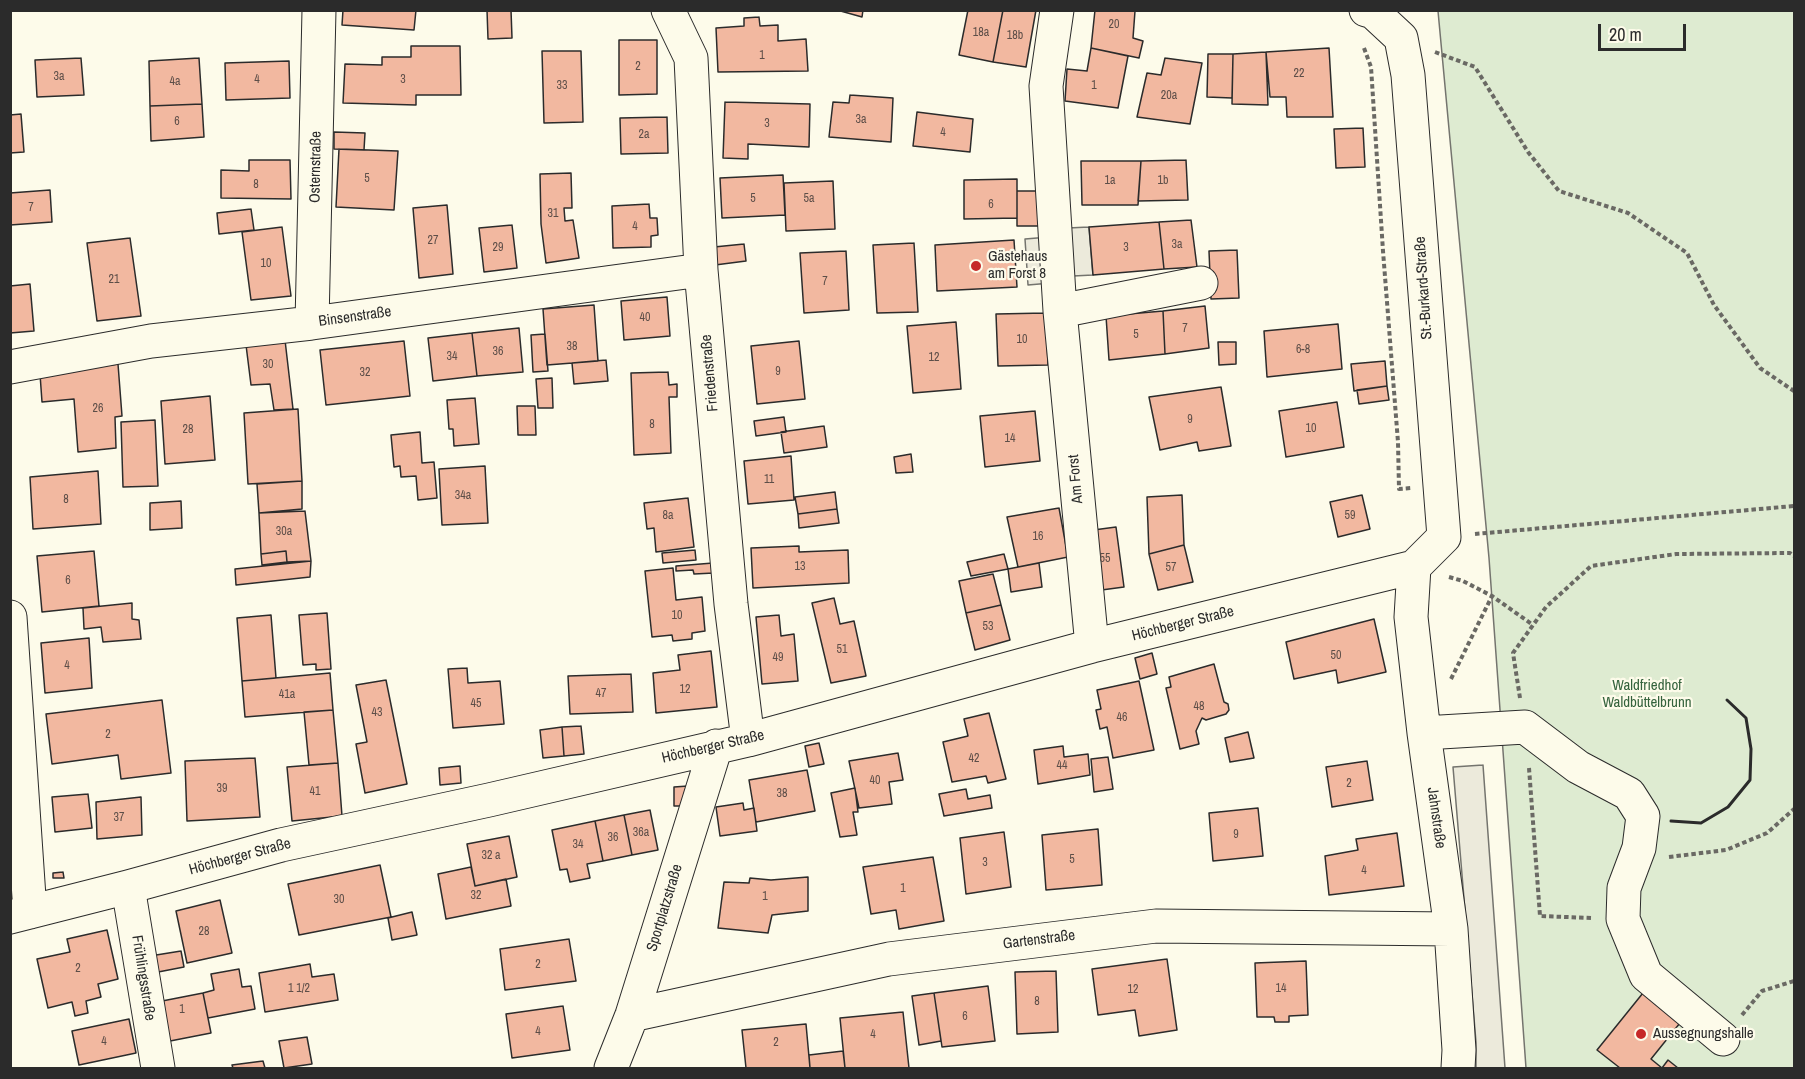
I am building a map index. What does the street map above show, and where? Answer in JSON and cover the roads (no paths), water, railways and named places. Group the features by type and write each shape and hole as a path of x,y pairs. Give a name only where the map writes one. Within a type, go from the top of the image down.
{"street":[{"name":"Osternstraße","path":"312,323 319,10"},
{"name":"Friedenstraße","path":"668,10 691,58 701,270 731,604 748,740"},
{"name":"Am Forst","path":"1057,10 1046,86 1060,311 1092,646"},
{"name":"St.-Burkard-Straße","path":"1363,24 1373,12 1401,38 1408,75 1444,537 1414,567"},
{"name":"Binsenstraße","path":"10,367 151,341 312,323 701,270"},
{"path":"1060,311 1202,283"},
{"name":"Höchberger Straße","path":"20,915 281,845 748,740 1092,646 1414,567"},
{"name":"Jahnstraße","path":"1414,567 1411,616 1424,733 1452,930 1458,1068"},
{"path":"10,617 20,915"},
{"path":"1424,733 1525,727 1578,767 1629,794 1643,816 1639,848 1624,888 1623,919 1646,975 1723,1039"},
{"name":"Sportplatzstraße","path":"611,1068 632,1015 716,746"},
{"name":"Frühlingsstraße","path":"128,887 158,1068"},
{"name":"Gartenstraße","path":"632,1015 889,959 1156,926 1452,930"}],"place":[{"name":"Gästehaus am Forst 8","path":"976,266"},
{"name":"Aussegnungshalle","path":"1641,1034"}],"park label":[{"name":"Waldfriedhof Waldbüttelbrunn","path":"1647,694"}]}
